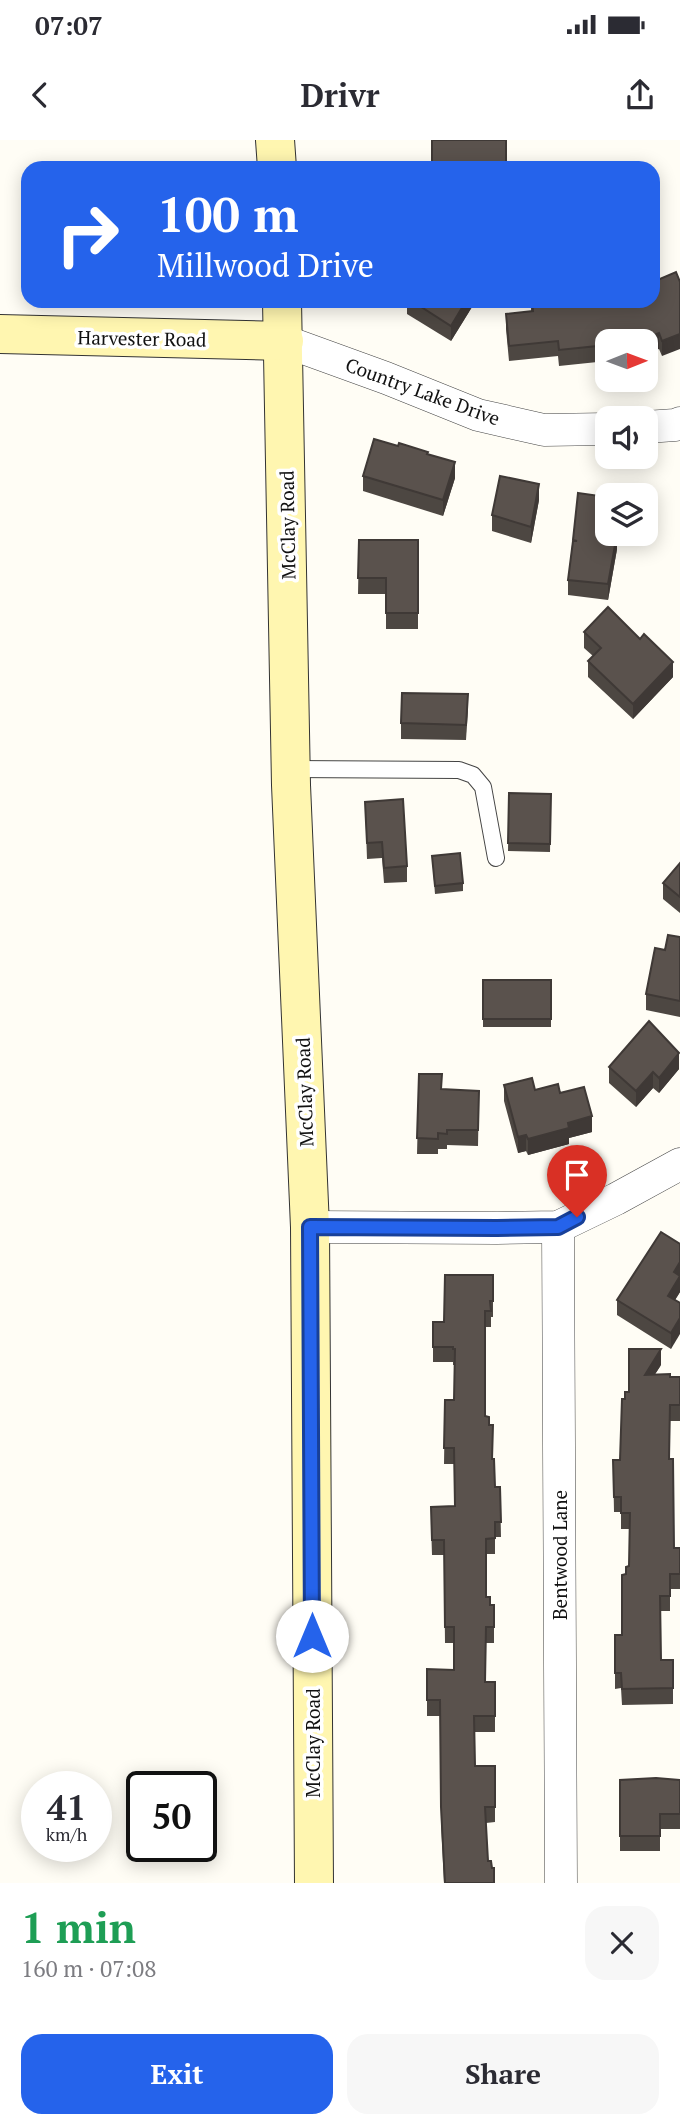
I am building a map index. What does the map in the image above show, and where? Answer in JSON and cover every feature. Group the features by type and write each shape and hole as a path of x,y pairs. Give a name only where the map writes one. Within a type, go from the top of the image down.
{"main road":[{"path":"275,140 276,161"},
{"name":"McClay Road","path":"282,308 291,769 310,1227 314,1883"},
{"name":"Harvester Road","path":"0,334 284,341"}],"street":[{"name":"Country Lake Drive","path":"284,341 478,415 544,430 595,429"},
{"path":"310,1227 558,1227 680,1164"},
{"name":"Bentwood Lane","path":"558,1227 561,1883"}],"lane":[{"path":"291,769 459,770 473,775 483,787 496,858"}],"building":[{"path":"432,140 506,140 506,161 432,161"},
{"path":"676,272 680,282 680,334 662,341 658,329 595,329 595,346 559,350 558,341 509,346 506,314 533,311 533,308 660,308 660,279"},
{"path":"423,308 462,308 451,326"},
{"path":"374,439 398,446 399,443 455,462 443,500 363,476"},
{"path":"500,476 539,484 531,527 492,515"},
{"path":"578,493 595,495 595,546 615,546 608,584 568,580 573,541 577,541 573,540"},
{"path":"359,540 418,540 418,613 386,613 386,578 358,578"},
{"path":"608,607 640,639 644,634 673,662 633,704 588,661 601,648 584,632"},
{"path":"402,693 468,694 466,725 401,723"},
{"path":"509,793 551,794 550,844 508,843"},
{"path":"403,799 407,866 384,868 382,842 367,843 365,802"},
{"path":"460,853 463,883 435,886 432,856"},
{"path":"680,863 680,897 663,883"},
{"path":"668,935 680,937 680,1001 646,994 655,948 665,950"},
{"path":"483,980 551,980 551,1019 483,1019"},
{"path":"649,1021 679,1053 659,1078 653,1072 636,1091 609,1067"},
{"path":"419,1074 442,1074 441,1089 479,1091 478,1130 447,1130 447,1134 438,1133 438,1139 417,1138"},
{"path":"532,1078 535,1090 558,1084 560,1093 584,1087 592,1116 568,1123 569,1128 528,1139 526,1135 518,1137 504,1085"},
{"path":"661,1232 680,1244 680,1262 674,1272 680,1276 668,1296 680,1303 680,1318 671,1333 617,1300"},
{"path":"445,1275 493,1275 491,1311 485,1311 485,1416 489,1417 489,1425 493,1425 492,1459 495,1487 500,1487 501,1522 495,1522 495,1538 486,1539 486,1597 490,1597 490,1605 494,1605 494,1627 486,1627 485,1682 495,1682 495,1716 474,1716 475,1766 495,1766 495,1807 485,1807 488,1861 491,1861 494,1868 494,1883 445,1883 440,1700 427,1700 427,1669 454,1670 454,1627 445,1627 444,1540 432,1540 431,1507 455,1506 454,1448 444,1448 445,1400 454,1400 455,1349 433,1347 433,1322 444,1322"},
{"path":"629,1349 661,1349 645,1375 670,1374 670,1377 680,1377 680,1405 670,1405 669,1459 673,1459 674,1548 680,1548 680,1574 670,1574 670,1596 660,1596 661,1660 673,1660 673,1688 622,1689 621,1673 615,1673 615,1635 622,1635 622,1575 626,1574 626,1567 629,1566 630,1513 621,1513 621,1497 614,1497 613,1460 620,1460 622,1399 625,1399 625,1392 629,1392"},
{"path":"620,1780 680,1780 680,1814 660,1814 660,1836 620,1836"}],"route":[{"path":"312,1636 310,1227 558,1227 577,1217"}]}
